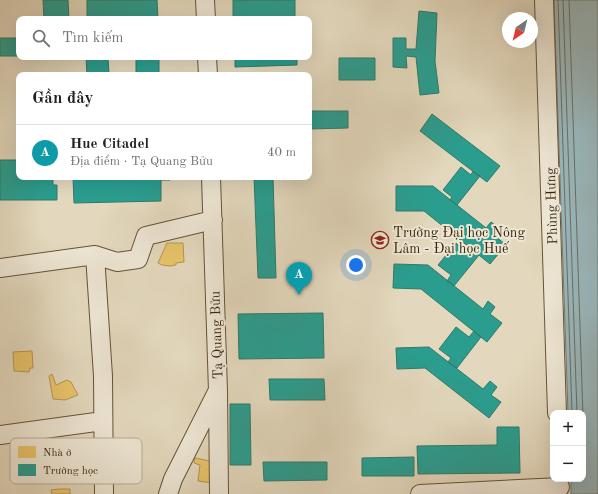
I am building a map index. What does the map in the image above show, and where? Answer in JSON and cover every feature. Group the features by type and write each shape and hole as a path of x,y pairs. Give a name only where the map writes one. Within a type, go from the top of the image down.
{"street":[{"path":"205,0 206,16"},
{"name":"Phùng Hưng","path":"544,0 557,410"},
{"path":"207,60 208,72"},
{"name":"Tạ Quang Bửu","path":"211,180 218,391 219,494"},
{"path":"0,268 95,255 117,262 138,259 146,236 213,220"},
{"path":"95,255 103,376 103,438"},
{"path":"168,494 173,479 218,391"},
{"path":"0,435 103,420"},
{"path":"104,484 104,494"},
{"path":"420,494 559,487"}],"water":[{"path":"554,0 598,0 598,494 571,494 571,482 586,482 586,410 568,410"}],"building: Nhà ở":[{"path":"167,243 183,243 184,262 176,263 176,265 170,266 158,263"},
{"path":"32,351 33,368 30,368 29,372 14,371 13,352"},
{"path":"52,374 56,385 67,380 71,382 78,395 65,400 53,399 49,376"},
{"path":"195,458 215,462 212,483 198,481 200,465 194,463"},
{"path":"70,489 70,494 52,494 51,490"}],"building: Trường học":[{"path":"43,0 68,0 69,16 44,16"},
{"path":"87,0 157,0 158,16 87,16"},
{"path":"233,0 295,0 295,16 233,16"},
{"path":"419,11 437,13 435,61 439,93 420,95 416,57 406,56 407,68 393,67 393,38 406,38 406,49 416,49"},
{"path":"0,38 16,38 16,56 0,56"},
{"path":"339,58 375,58 375,80 339,80"},
{"path":"86,60 108,60 109,72 87,72"},
{"path":"136,60 159,60 159,72 136,72"},
{"path":"235,60 297,60 297,65 235,67"},
{"path":"312,111 348,111 348,128 312,129"},
{"path":"432,114 500,166 487,182 420,131"},
{"path":"0,160 16,160 16,180 53,180 53,185 57,185 57,200 0,200"},
{"path":"461,167 471,175 473,171 480,176 457,205 450,200 452,197 443,190"},
{"path":"73,180 161,180 161,201 74,203"},
{"path":"254,180 273,180 276,278 258,278"},
{"path":"396,186 433,186 486,228 491,222 499,228 494,235 506,245 490,264 424,211 396,211"},
{"path":"456,243 468,253 471,249 479,255 454,286 447,281 451,275 438,265"},
{"path":"394,264 428,265 483,309 488,301 495,307 490,314 502,323 487,342 421,289 393,288"},
{"path":"323,313 324,358 239,359 238,314"},
{"path":"456,327 469,337 474,331 481,337 457,368 448,362 451,358 439,349"},
{"path":"429,347 483,389 490,381 497,387 491,395 501,402 489,418 425,368 397,369 396,348"},
{"path":"269,379 324,379 325,400 270,400"},
{"path":"230,404 250,404 251,465 230,465"},
{"path":"497,427 519,427 520,473 418,474 417,446 497,445"},
{"path":"414,457 414,476 362,476 362,458"},
{"path":"263,462 327,462 327,480 264,481"}],"place":[{"name":"Trường Đại học Nông Lâm - Đại học Huế","path":"380,240"},
{"name":"Hue Citadel","path":"299,295"}]}
